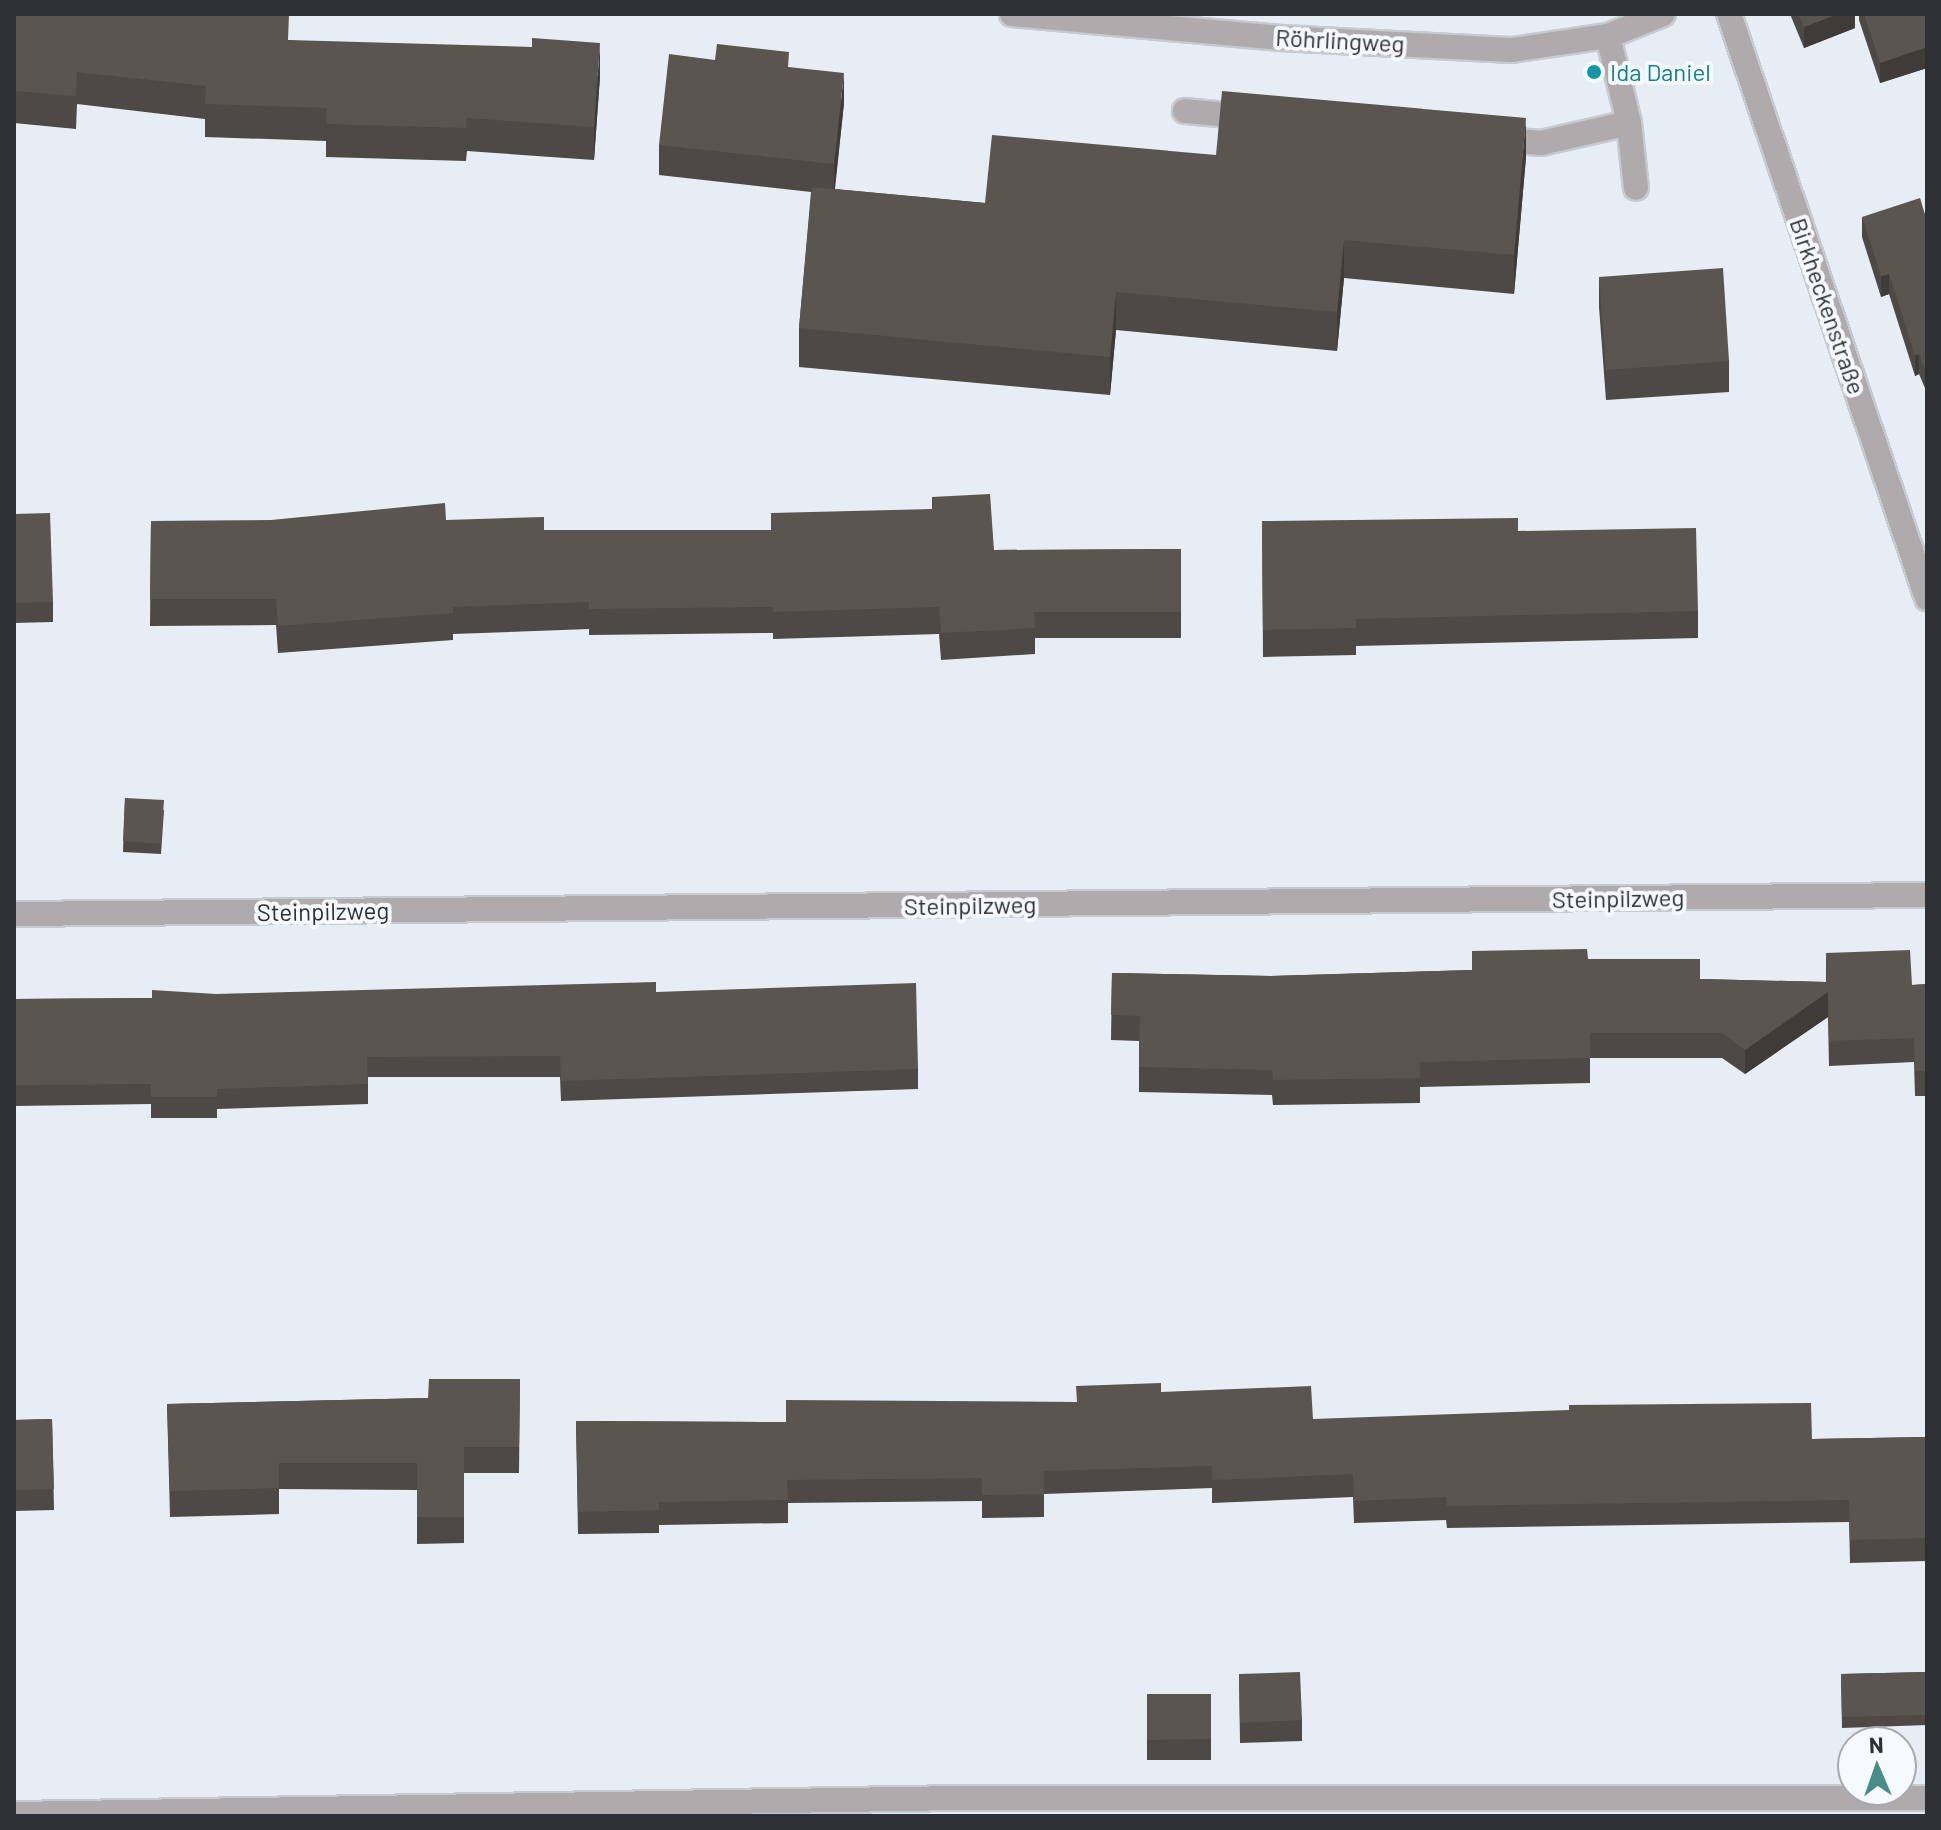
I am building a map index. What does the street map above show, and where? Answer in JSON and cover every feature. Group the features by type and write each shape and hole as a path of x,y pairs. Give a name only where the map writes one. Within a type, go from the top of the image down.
{"street":[{"name":"Röhrlingweg","path":"1012,14 1281,38 1512,50 1608,36 1663,14"},
{"name":"Birkheckenstraße","path":"1729,14 1927,598"},
{"path":"1608,36 1629,123 1636,188"},
{"path":"1185,111 1278,119"},
{"path":"1463,136 1541,143 1629,123"},
{"name":"Steinpilzweg","path":"14,914 1927,895"},
{"path":"14,1814 958,1798 1927,1798"}],"building":[{"path":"14,14 289,14 288,40 532,47 532,38 600,43 594,127 467,118 466,128 326,124 327,108 205,104 206,86 77,72 76,96 14,91"},
{"path":"1798,14 1838,14 1804,27"},
{"path":"1864,14 1927,14 1927,47 1880,63"},
{"path":"717,44 789,52 788,67 844,73 834,164 659,145 669,54 715,60"},
{"path":"1222,91 1526,118 1514,255 1344,240 1337,312 1116,292 1110,357 799,328 812,187 985,203 992,135 1216,155"},
{"path":"1920,198 1927,221 1927,373 1919,354 1915,355 1889,274 1881,276 1862,217"},
{"path":"1723,268 1729,361 1606,370 1599,277"},
{"path":"990,494 994,550 1181,549 1181,612 1034,612 1035,628 941,633 939,607 773,612 773,607 589,609 589,602 453,607 453,613 278,626 276,599 150,599 151,521 271,520 445,503 446,520 544,517 544,530 771,530 771,513 933,509 932,497"},
{"path":"50,513 53,602 14,603 14,514"},
{"path":"1518,518 1518,531 1696,528 1698,611 1356,619 1356,628 1263,630 1262,521"},
{"path":"125,798 164,800 161,844 123,841"},
{"path":"1587,949 1588,959 1700,959 1700,979 1827,982 1826,953 1910,950 1912,985 1927,984 1927,1071 1915,1071 1914,1038 1829,1041 1828,992 1745,1050 1722,1033 1590,1033 1590,1058 1420,1062 1420,1078 1273,1080 1272,1070 1139,1067 1140,1016 1111,1015 1112,973 1271,976 1472,970 1472,951"},
{"path":"656,982 656,992 916,983 918,1069 561,1081 560,1056 367,1057 368,1084 217,1089 217,1097 151,1097 151,1084 14,1085 14,999 152,998 152,990 216,994"},
{"path":"429,1379 520,1379 519,1447 464,1447 464,1517 417,1517 417,1463 279,1463 279,1488 170,1491 167,1404 428,1398"},
{"path":"1161,1383 1161,1392 1311,1386 1313,1419 1569,1410 1569,1405 1811,1403 1812,1439 1927,1437 1927,1538 1850,1540 1849,1500 1447,1506 1446,1497 1354,1501 1353,1474 1212,1480 1212,1466 1044,1471 1044,1494 982,1495 982,1478 787,1480 788,1500 659,1502 659,1510 578,1512 576,1421 786,1422 786,1400 1077,1402 1076,1386"},
{"path":"52,1419 54,1489 14,1490 14,1420"},
{"path":"1300,1672 1302,1720 1240,1723 1239,1674"},
{"path":"1927,1672 1927,1715 1842,1717 1841,1674"},
{"path":"1147,1694 1211,1694 1211,1739 1147,1740"}],"place":[{"name":"Ida Daniel","path":"1594,72"}]}
